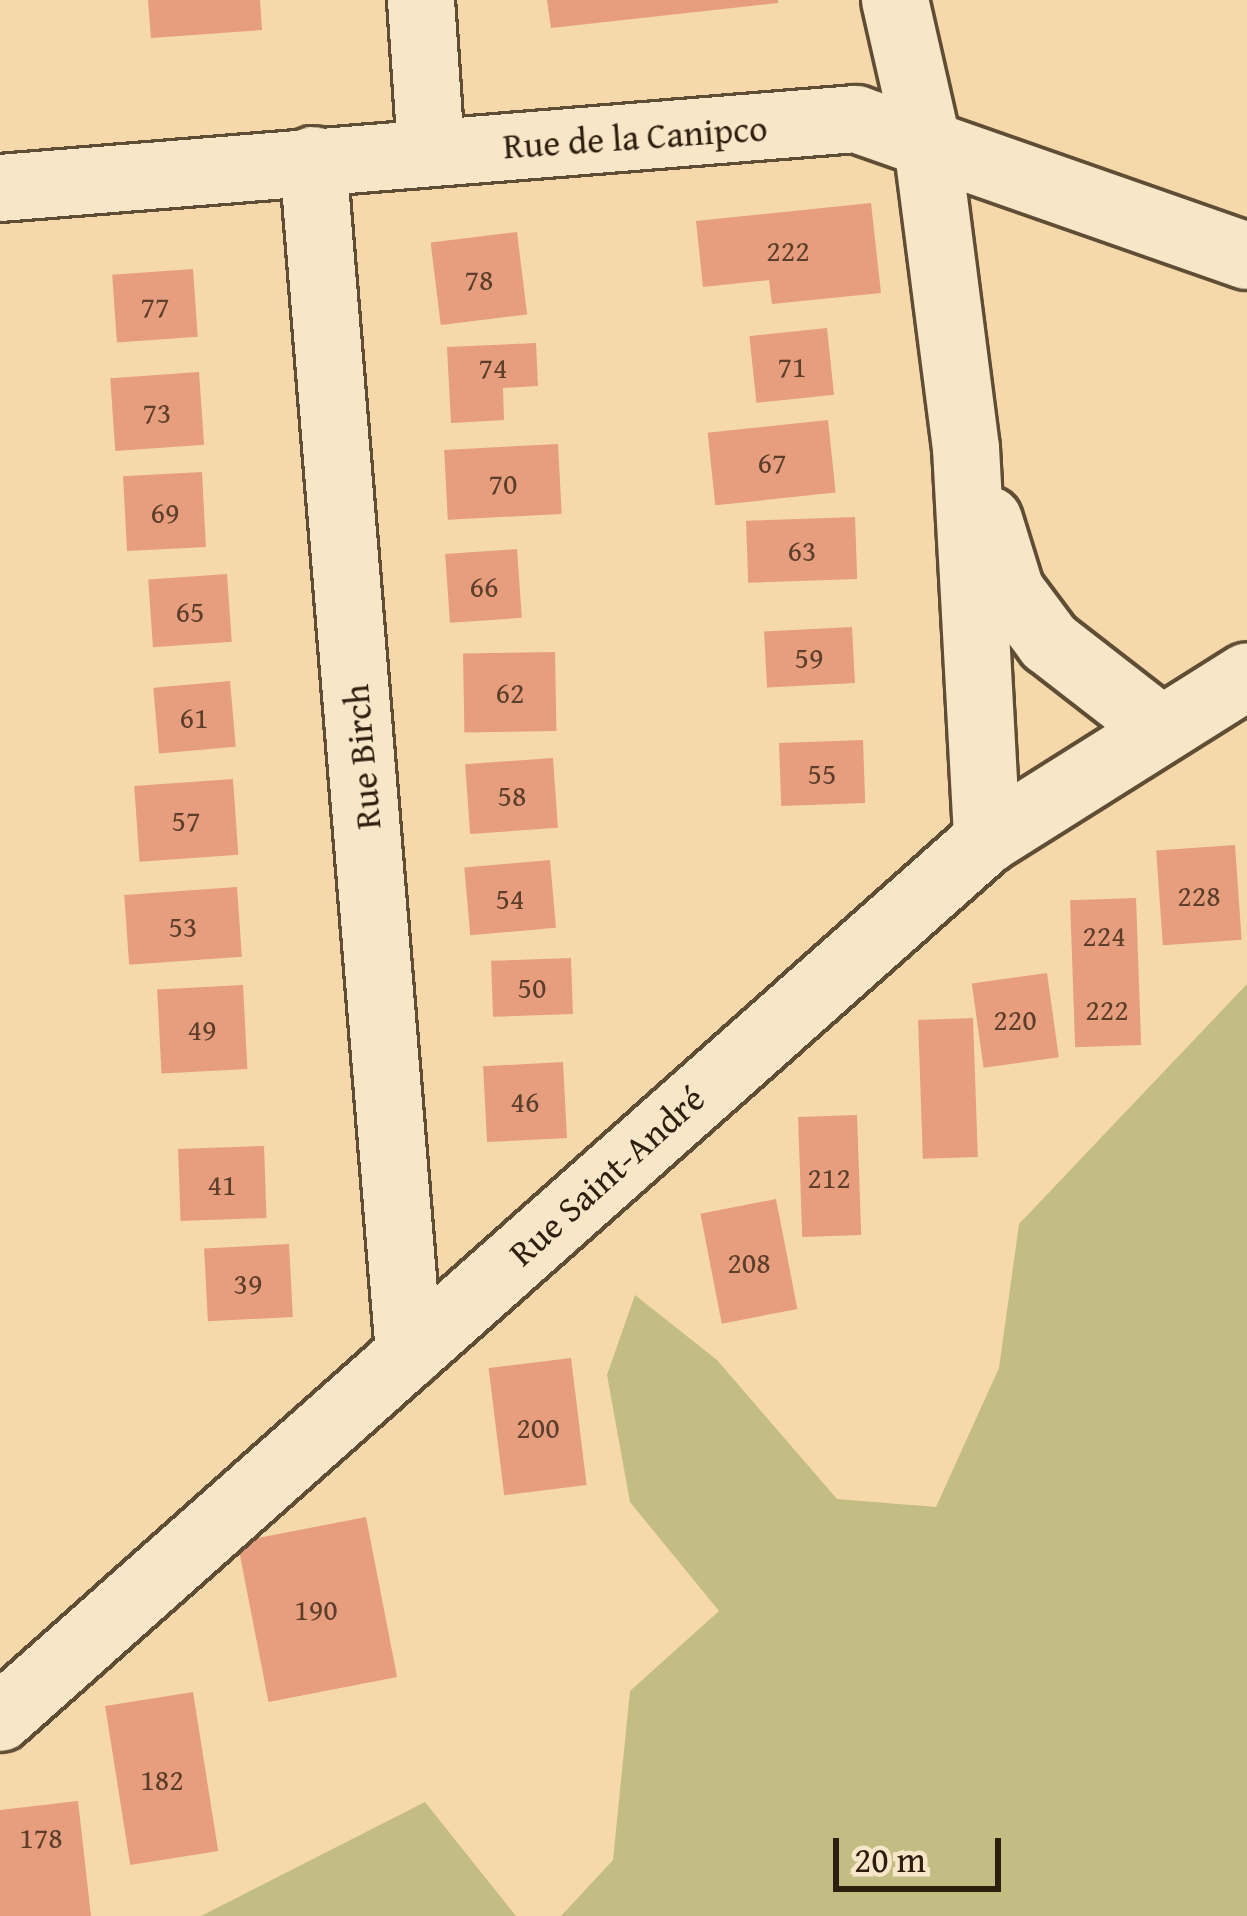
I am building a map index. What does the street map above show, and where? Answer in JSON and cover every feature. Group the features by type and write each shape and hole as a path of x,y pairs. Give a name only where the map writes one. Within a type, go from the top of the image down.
{"street":[{"path":"422,0 431,151"},
{"path":"895,0 926,136 966,448 987,840"},
{"name":"Rue de la Canipco","path":"1,178 856,119 926,136 1096,210 1247,256"},
{"name":"Rue Birch","path":"313,160 409,1354"},
{"path":"966,448 1011,591 1049,641 1156,725"},
{"name":"Rue Saint-André","path":"0,1718 987,840 1156,725 1247,676"}],"shaded area":[{"path":"1247,984 1247,1916 561,1916 613,1860 630,1691 719,1611 630,1502 607,1375 635,1295 717,1360 837,1499 936,1507 999,1368 1019,1224"},
{"path":"425,1802 516,1916 201,1916"}],"building":[{"path":"148,0 260,0 262,30 151,38"},
{"path":"547,0 778,0 778,3 551,28"},
{"path":"871,203 881,293 772,304 769,280 703,287 696,221"},
{"path":"517,232 527,314 441,325 431,243"},
{"path":"193,269 198,337 117,342 112,275"},
{"path":"827,328 834,395 756,403 749,336"},
{"path":"536,343 538,386 503,388 504,420 451,423 447,347"},
{"path":"199,372 204,445 115,451 110,378"},
{"path":"828,420 836,493 715,505 708,433"},
{"path":"558,444 562,514 448,520 444,450"},
{"path":"202,472 206,547 127,551 123,476"},
{"path":"855,517 857,579 748,583 746,521"},
{"path":"517,549 522,618 450,623 445,554"},
{"path":"227,574 232,642 153,647 148,580"},
{"path":"852,627 855,683 767,688 764,632"},
{"path":"555,652 556,731 464,733 463,654"},
{"path":"230,681 236,747 159,753 153,688"},
{"path":"863,740 865,803 781,806 779,743"},
{"path":"553,758 558,828 470,834 465,764"},
{"path":"233,779 238,855 140,862 134,786"},
{"path":"1235,845 1242,940 1163,945 1156,851"},
{"path":"550,860 556,928 470,935 464,867"},
{"path":"237,887 242,957 129,965 124,895"},
{"path":"1136,898 1141,1045 1075,1047 1070,900"},
{"path":"571,958 573,1014 493,1017 491,961"},
{"path":"1047,973 1059,1057 984,1068 972,984"},
{"path":"243,985 247,1069 162,1073 157,990"},
{"path":"973,1018 978,1157 923,1159 918,1020"},
{"path":"563,1062 567,1138 487,1142 483,1066"},
{"path":"857,1115 861,1235 802,1237 798,1117"},
{"path":"264,1146 267,1218 181,1221 178,1149"},
{"path":"776,1199 797,1309 722,1324 700,1214"},
{"path":"289,1244 293,1317 208,1321 204,1248"},
{"path":"571,1358 587,1485 504,1495 489,1368"},
{"path":"366,1517 397,1677 269,1702 237,1542"},
{"path":"193,1692 218,1851 130,1865 105,1706"},
{"path":"78,1801 91,1916 0,1916 0,1810"}]}
